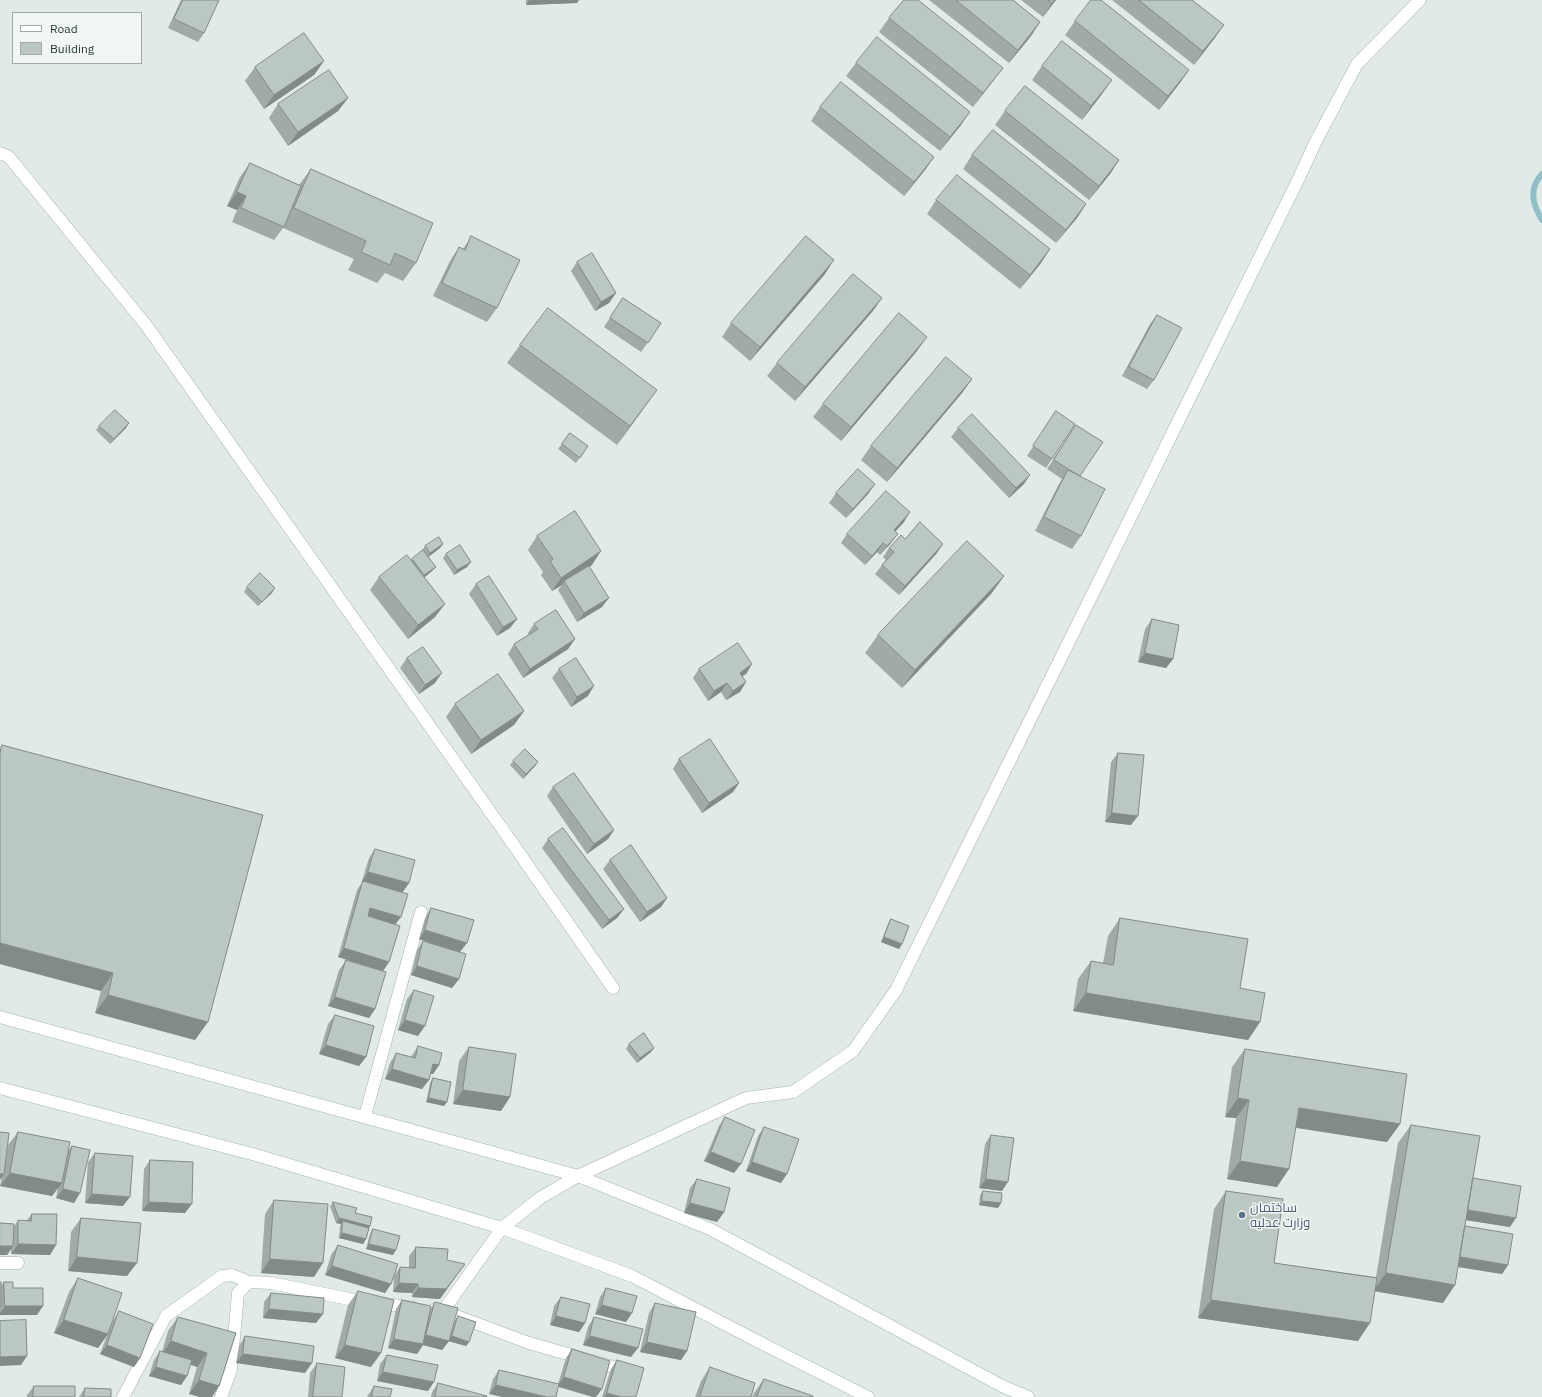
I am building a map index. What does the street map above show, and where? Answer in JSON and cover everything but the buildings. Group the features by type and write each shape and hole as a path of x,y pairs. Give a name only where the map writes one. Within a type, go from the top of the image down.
{"street":[{"path":"444,1311 502,1228 540,1198 578,1176 746,1098 793,1092 853,1052 896,990 1295,187 1316,141 1357,64 1420,0"},
{"path":"0,153 8,157 146,325 613,988"},
{"path":"365,1116 421,912"},
{"path":"0,1017 365,1116 578,1176 710,1229 1002,1386 1028,1397"},
{"path":"0,1088 264,1157 502,1228 632,1276 868,1397"},
{"path":"0,1263 18,1263"},
{"path":"123,1397 166,1316 222,1276 232,1275 248,1282 271,1283 348,1299 444,1311 529,1343 637,1374"},
{"path":"221,1397 231,1370 238,1293 248,1282"}],"waterway":[{"path":"1542,174 1533,191 1534,203 1542,220"}],"place":[{"name":"ساختمان وزارت عدلیه","path":"1242,1215"}]}
